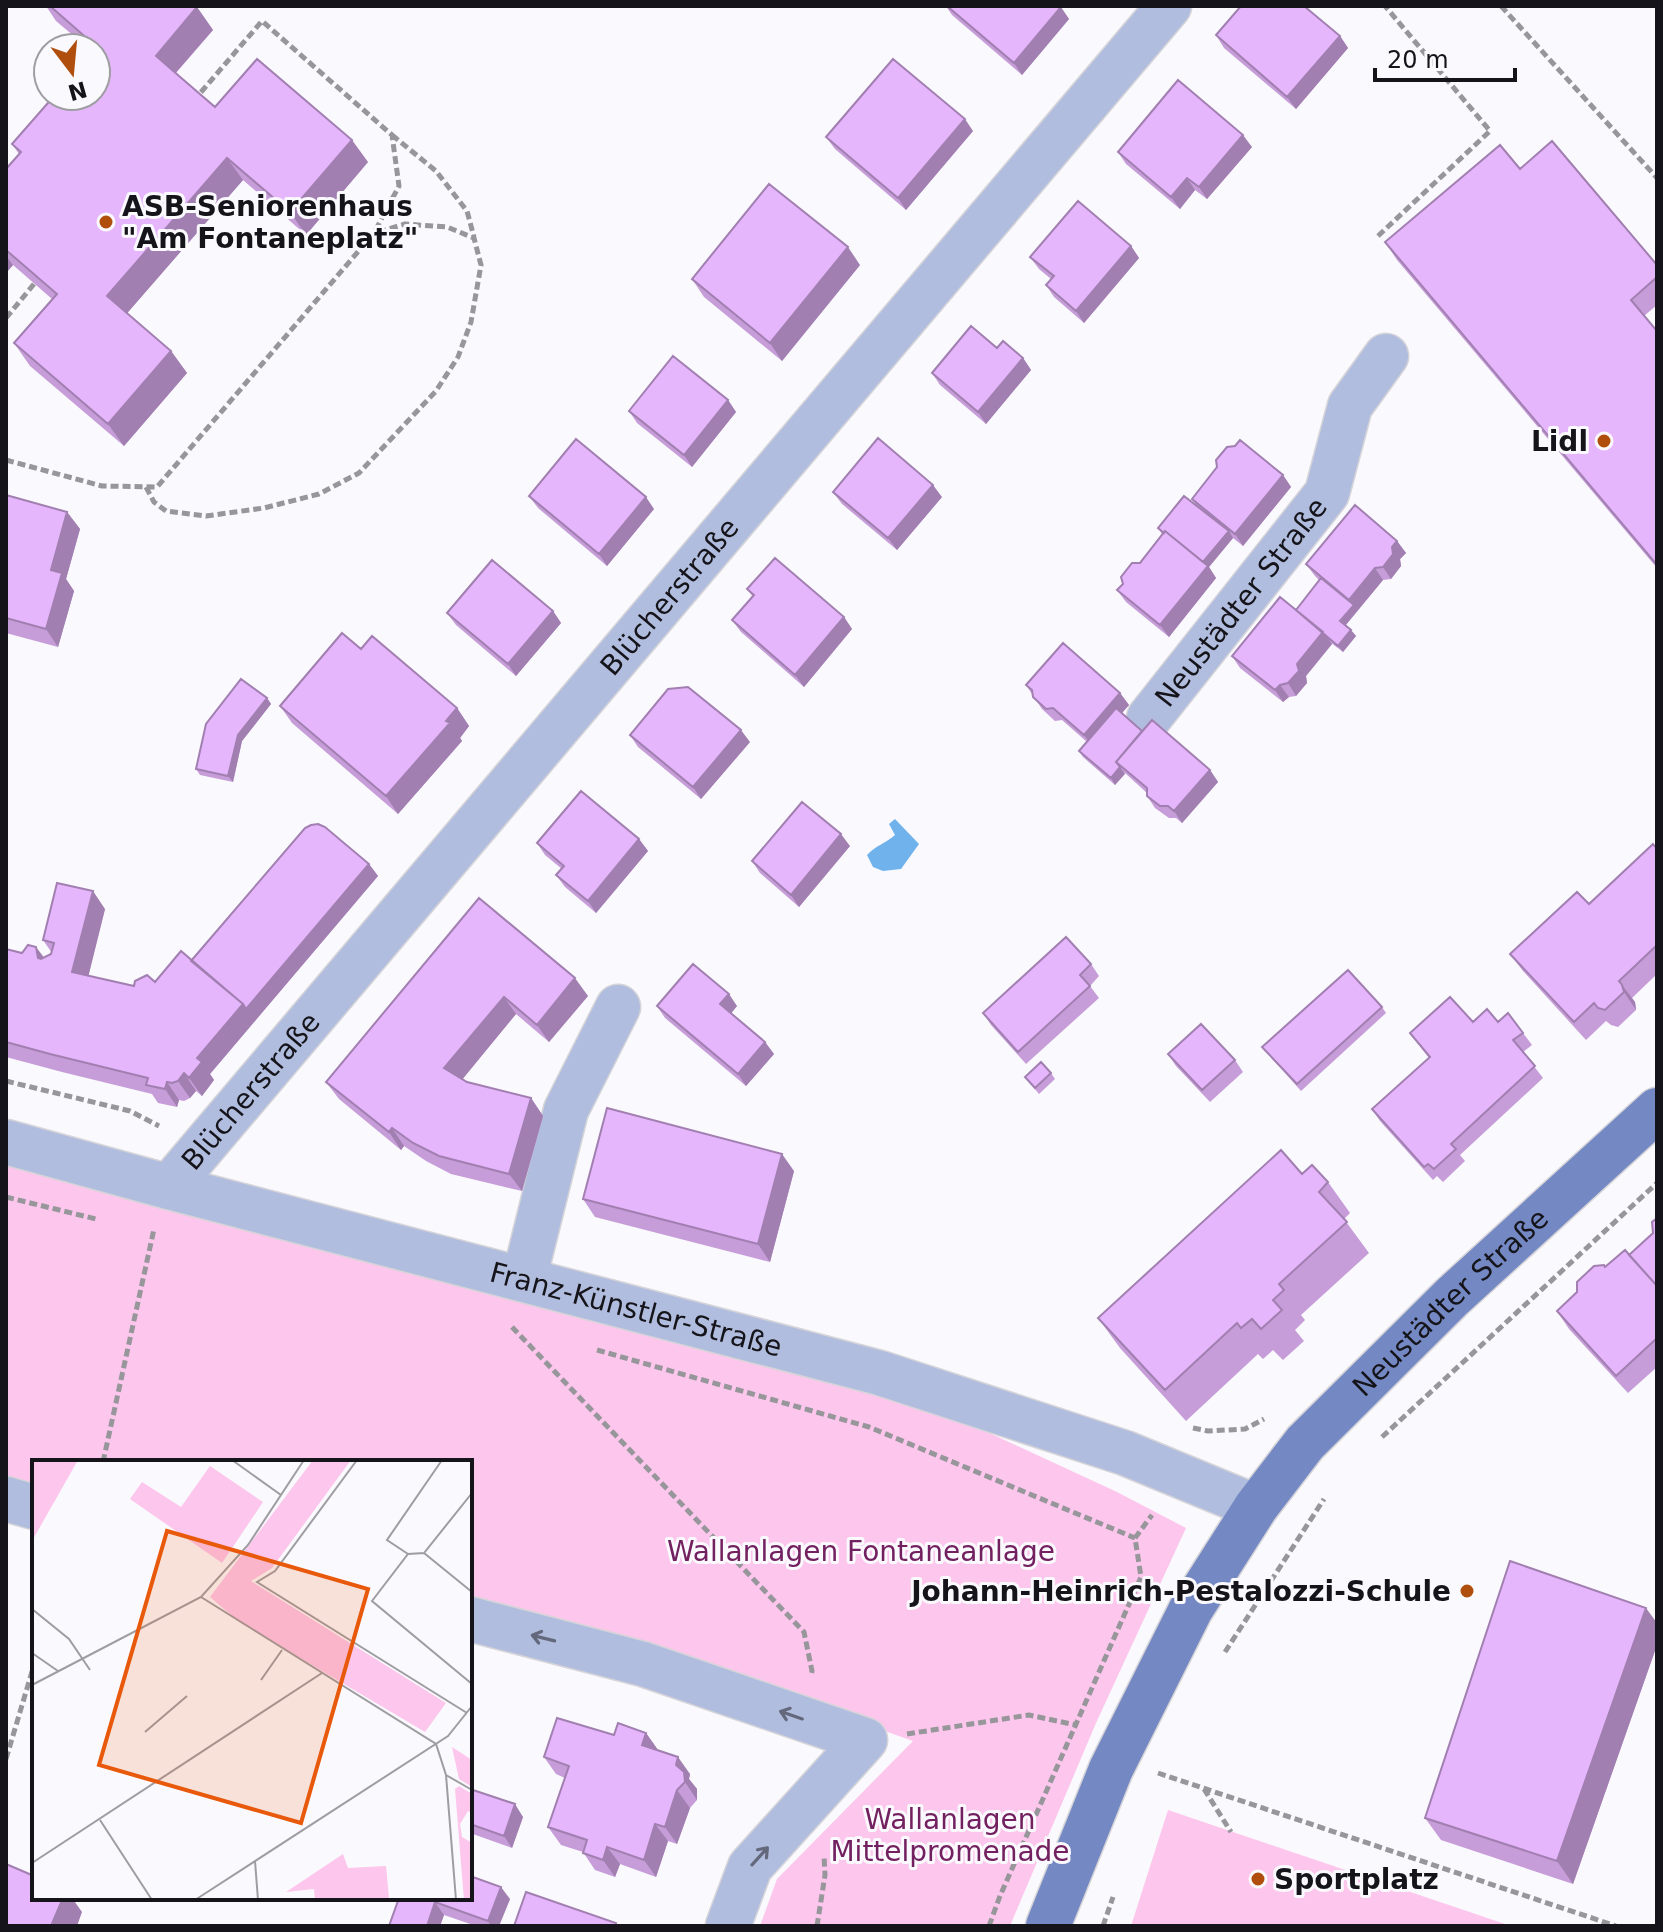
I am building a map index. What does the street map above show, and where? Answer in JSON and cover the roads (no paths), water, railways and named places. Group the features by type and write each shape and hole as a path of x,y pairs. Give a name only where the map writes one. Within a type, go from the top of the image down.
{"main road":[{"name":"Neustädter Straße","path":"1048,1926 1111,1769 1191,1609 1256,1507 1305,1443 1452,1297 1657,1110"}],"street":[{"name":"Blücherstraße","path":"169,1187 1169,6"},
{"name":"Neustädter Straße","path":"1149,718 1327,493 1350,406 1386,356"},
{"path":"524,1279 566,1110 618,1007"},
{"name":"Franz-Künstler-Straße","path":"6,1142 880,1373 1125,1453 1256,1507"},
{"path":"6,1499 32,1506"},
{"path":"472,1620 643,1664 865,1740 750,1867 728,1926"}],"water":[{"path":"895,819 919,844 901,869 883,871 873,867 867,855 895,835 889,824"}],"place":[{"name":"ASB-Seniorenhaus \"Am Fontaneplatz\"","path":"106,222"},
{"name":"Lidl","path":"1604,441"},
{"name":"Johann-Heinrich-Pestalozzi-Schule","path":"1467,1591"},
{"name":"Sportplatz","path":"1258,1879"}],"park label":[{"name":"Wallanlagen Fontaneanlage","path":"861,1551"},
{"name":"Wallanlagen Mittelpromenade","path":"950,1835"}]}
